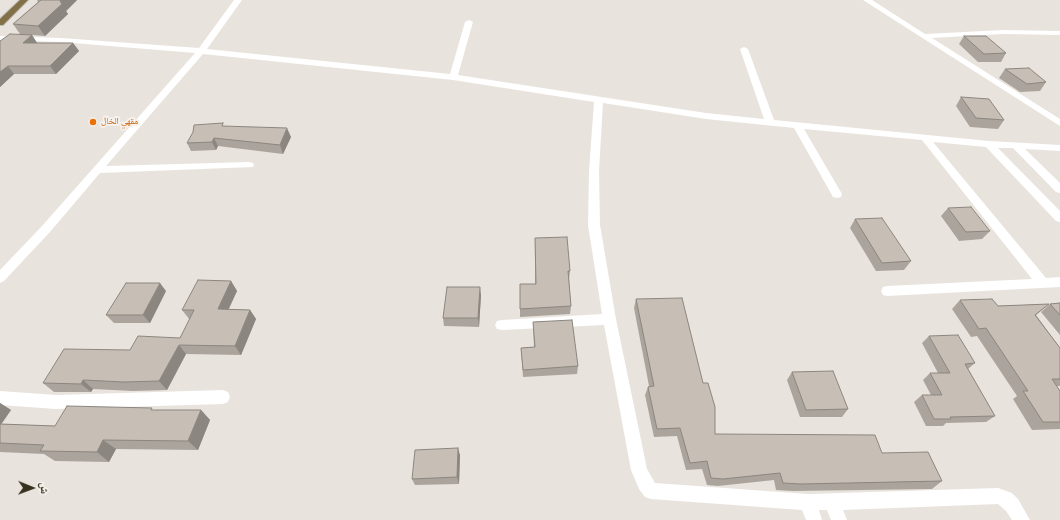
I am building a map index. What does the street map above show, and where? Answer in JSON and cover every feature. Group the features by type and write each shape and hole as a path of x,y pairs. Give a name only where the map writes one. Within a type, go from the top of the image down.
{"highway":[{"path":"0,23 24,0"}],"street":[{"path":"0,278 46,229 201,50 238,0"},
{"path":"867,0 1060,123"},
{"path":"453,77 469,22"},
{"path":"923,36 1004,32 1060,33"},
{"path":"0,38 61,40 201,50 453,77 706,116 988,144 1060,148"},
{"path":"744,49 770,123"},
{"path":"599,100 594,172 594,224 609,319 639,470 644,483 651,491 808,502 998,496 1006,499 1022,520"},
{"path":"798,126 837,194"},
{"path":"925,138 1042,282"},
{"path":"988,144 1060,218"},
{"path":"1015,145 1060,190"},
{"path":"98,170 249,165"},
{"path":"887,291 1060,282"},
{"path":"502,325 609,319"},
{"path":"0,398 56,402 223,397"},
{"path":"808,502 814,520"},
{"path":"832,502 839,520"}],"building":[{"path":"41,0 61,0 60,1 62,4 38,26 13,24"},
{"path":"10,34 32,35 23,43 73,43 50,66 8,66 0,72 0,41"},
{"path":"964,36 986,36 1006,53 984,54"},
{"path":"1029,68 1046,82 1027,84 1005,69"},
{"path":"961,97 989,99 1004,120 976,118"},
{"path":"223,123 222,126 287,128 280,145 214,138 212,142 187,143 193,132 194,125"},
{"path":"971,207 990,231 966,232 948,208"},
{"path":"882,218 911,261 882,263 855,219"},
{"path":"567,237 571,306 520,309 520,284 536,284 535,238"},
{"path":"198,280 231,281 218,309 250,310 235,346 179,345 159,381 124,382 83,380 81,384 43,383 64,349 130,350 138,336 180,338 194,310 182,310"},
{"path":"126,283 160,283 143,315 106,315"},
{"path":"447,287 480,287 478,318 443,318"},
{"path":"682,298 703,383 708,383 715,407 715,434 875,435 882,453 928,452 942,481 800,484 783,483 780,473 723,479 711,478 707,461 690,463 680,428 657,429 648,387 654,386 636,299"},
{"path":"992,299 998,306 1049,304 1035,315 1060,348 1060,379 1052,379 1060,391 1060,422 1043,422 1023,391 1028,391 986,328 979,329 960,300"},
{"path":"1060,303 1060,315 1050,304"},
{"path":"572,320 578,366 523,370 521,348 535,347 533,322"},
{"path":"958,335 975,363 965,364 995,416 950,417 951,419 934,419 922,395 942,395 930,373 950,373 929,336"},
{"path":"833,371 848,409 806,410 792,372"},
{"path":"67,406 152,408 151,410 201,410 188,441 103,440 97,452 40,451 44,445 0,443 0,424 55,426"},
{"path":"458,448 457,477 412,479 415,450"}],"place":[{"name":"مقهي الخال","path":"93,122"}]}
